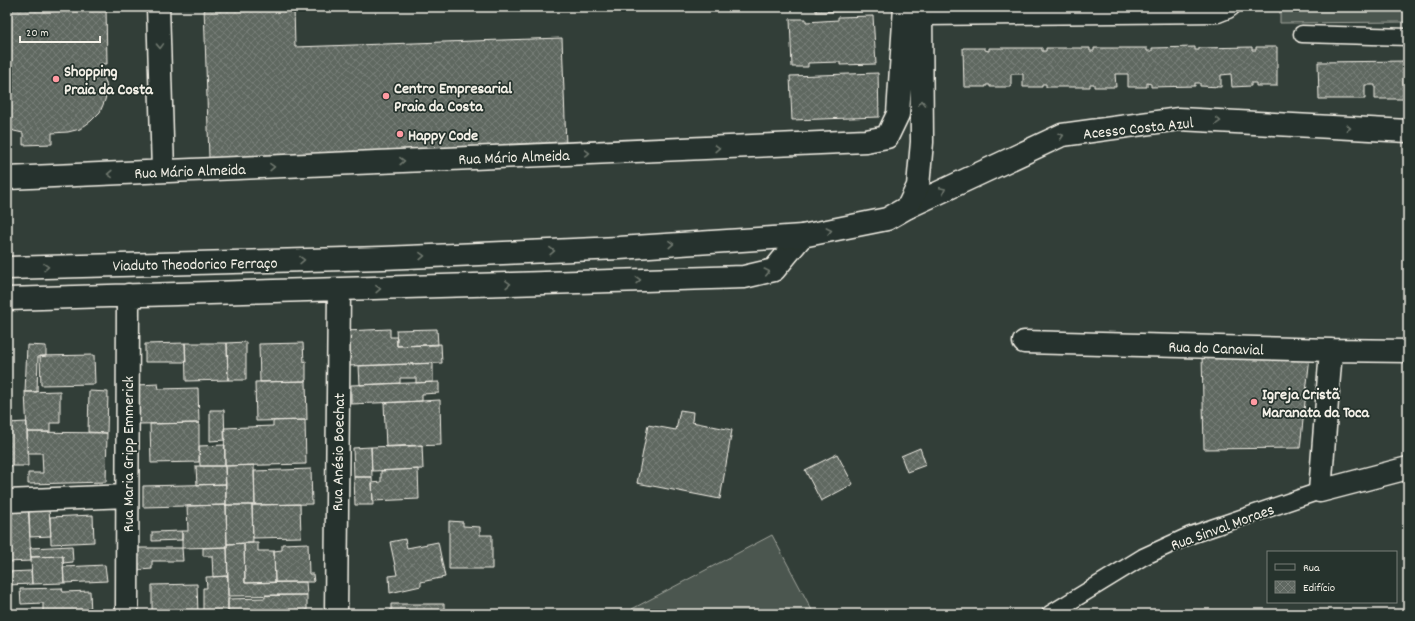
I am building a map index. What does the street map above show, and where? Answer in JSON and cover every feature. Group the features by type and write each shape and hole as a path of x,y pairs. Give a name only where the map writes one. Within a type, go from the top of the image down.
{"street":[{"path":"158,7 163,171"},
{"path":"7,299 744,277 774,270 802,236 887,219 908,206 918,186 922,142 916,10"},
{"name":"Rua Mário Almeida","path":"7,178 866,142 888,137 898,114 916,10"},
{"name":"Acesso Costa Azul","path":"908,206 1062,134 1179,119 1408,131"},
{"name":"Viaduto Theodorico Ferraço","path":"7,268 383,258 619,248 802,236"},
{"name":"Rua Anésio Boechat","path":"336,614 339,290"},
{"name":"Rua Maria Gripp Emmerick","path":"127,614 128,295"},
{"name":"Rua do Canavial","path":"1024,342 1408,351"},
{"path":"1320,491 1331,350"},
{"name":"Rua Sinval Moraes","path":"1320,491 1408,468"},
{"path":"7,501 127,496"}],"lane":[{"path":"916,10 956,12 1218,14 1232,7"},
{"path":"1302,34 1408,38"},
{"name":"Rua Sinval Moraes","path":"1050,614 1150,554 1191,535 1320,491"}],"shaded area":[{"path":"1280,7 1406,7 1406,22 1280,23"},
{"path":"772,535 814,614 635,614 632,609"}],"building":[{"name":"Shopping Praia da Costa","path":"7,7 106,7 107,64 99,64 106,83 107,91 105,100 100,112 80,129 68,132 52,133 52,144 23,145 23,133 14,131 7,127"},
{"name":"Centro Empresarial Praia da Costa","path":"204,7 294,7 295,47 562,38 566,146 209,158"},
{"path":"816,7 873,7 873,11 816,12"},
{"path":"873,16 876,64 840,65 840,62 808,63 808,67 792,67 790,19 806,19 806,22 838,20 838,17"},
{"path":"1195,47 1195,50 1199,50 1199,48 1252,47 1252,50 1256,50 1256,47 1277,47 1277,86 1256,86 1256,83 1251,83 1251,86 1232,87 1231,74 1221,75 1221,87 1200,86 1200,83 1195,83 1195,86 1151,87 1151,84 1147,83 1147,87 1128,87 1128,74 1115,74 1116,87 1094,87 1094,84 1090,84 1090,87 1046,87 1046,84 1042,84 1042,87 1023,87 1023,74 1011,74 1011,87 990,87 990,85 986,85 986,87 964,87 963,48 985,48 985,50 989,51 989,48 1042,48 1042,51 1046,51 1046,48 1090,48 1090,51 1094,51 1094,48 1147,48 1147,51 1152,51 1152,48"},
{"path":"1408,61 1408,99 1375,99 1375,85 1365,85 1365,99 1319,99 1318,62"},
{"path":"878,73 879,117 792,120 790,76"},
{"path":"390,329 390,337 397,337 397,346 441,344 442,363 347,366 345,331"},
{"path":"437,329 438,345 397,346 396,330"},
{"path":"246,342 246,380 228,380 227,343"},
{"path":"185,343 227,343 228,380 186,381"},
{"path":"185,343 186,362 145,362 145,344"},
{"path":"303,343 304,362 306,361 306,381 260,382 259,344"},
{"path":"27,345 46,346 46,356 38,357 37,392 25,392"},
{"name":"Igreja Cristã Maranata da Toca","path":"1202,354 1310,356 1300,448 1204,449"},
{"path":"94,355 95,384 41,385 40,356"},
{"path":"433,363 433,382 416,383 416,378 400,378 400,383 360,385 359,366"},
{"path":"306,381 307,420 256,421 255,382"},
{"path":"439,382 439,393 422,394 422,401 351,404 351,385"},
{"path":"158,384 159,389 198,388 199,423 138,424 137,385"},
{"path":"60,391 60,423 50,423 50,432 27,432 25,392"},
{"path":"89,391 108,392 107,433 88,432"},
{"path":"440,400 441,445 386,447 384,403"},
{"path":"210,410 224,410 225,440 210,441"},
{"path":"680,410 693,412 692,422 732,430 720,499 637,483 648,425 676,430"},
{"path":"305,420 306,464 225,466 224,428 273,426 273,421"},
{"path":"27,422 28,466 7,466 7,423"},
{"path":"199,423 199,462 151,463 150,424"},
{"path":"27,432 107,433 106,482 28,484 28,473 43,473 42,453 27,453"},
{"path":"225,445 225,466 200,466 199,446"},
{"path":"422,445 423,469 372,471 371,447"},
{"path":"371,447 372,477 354,477 353,448"},
{"path":"920,448 926,465 907,472 901,456"},
{"path":"837,454 853,484 821,501 805,470"},
{"path":"254,465 255,505 226,505 225,466"},
{"path":"196,466 225,466 226,484 197,485"},
{"path":"311,469 312,504 255,505 254,471"},
{"path":"418,469 419,499 373,501 372,483 381,482 381,471"},
{"path":"354,477 372,477 373,505 355,505"},
{"path":"226,484 226,505 143,507 143,486"},
{"path":"28,504 31,561 7,562 7,505"},
{"path":"300,504 301,537 253,538 252,505"},
{"path":"226,505 252,505 253,543 227,544"},
{"path":"226,505 227,547 182,548 182,531 188,531 187,506"},
{"path":"49,509 51,536 30,537 29,510"},
{"path":"93,515 94,542 51,544 50,517"},
{"path":"449,521 463,522 463,526 480,527 480,535 492,535 492,569 449,569"},
{"path":"182,531 182,540 152,541 152,532"},
{"path":"405,539 407,548 438,542 445,577 421,582 421,586 390,593 389,576 397,575 390,542"},
{"path":"244,543 245,583 306,582 307,595 228,596 227,544"},
{"path":"244,543 258,543 258,551 274,551 275,582 245,583"},
{"path":"308,543 309,574 313,574 314,582 275,582 274,551 282,550 282,544"},
{"path":"72,546 73,562 63,563 63,556 31,557 30,548"},
{"path":"227,547 228,576 213,577 212,556 203,556 203,548"},
{"path":"138,548 182,548 183,561 152,561 152,569 139,570"},
{"path":"63,556 64,583 32,584 31,557"},
{"path":"105,565 107,581 64,583 63,567"},
{"path":"31,571 32,584 7,585 7,572"},
{"path":"228,576 228,614 203,614 203,588 207,588 206,577"},
{"path":"197,584 198,614 152,614 152,585"},
{"path":"62,588 63,592 90,591 91,614 43,614 43,603 21,604 20,589"},
{"path":"265,595 307,595 307,614 228,614 228,599 265,598"},
{"path":"391,604 444,604 444,614 391,614"}],"place":[{"name":"Shopping Praia da Costa","path":"56,79"},
{"name":"Centro Empresarial Praia da Costa","path":"386,96"},
{"name":"Happy Code","path":"400,134"},
{"name":"Igreja Cristã Maranata da Toca","path":"1254,402"}]}
